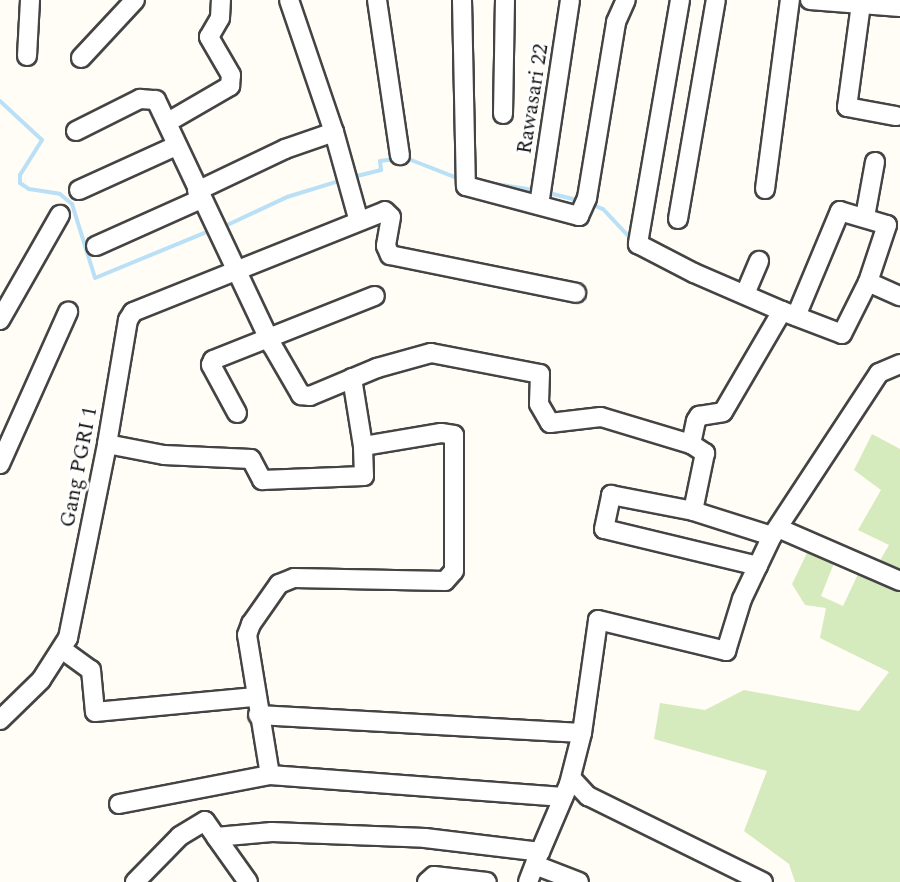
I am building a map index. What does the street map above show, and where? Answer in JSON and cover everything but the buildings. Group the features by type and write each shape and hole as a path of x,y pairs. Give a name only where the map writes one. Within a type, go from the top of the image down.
{"street":[{"path":"27,56 30,0"},
{"path":"81,58 135,0"},
{"path":"168,122 230,86 231,75 208,37 220,18 221,0"},
{"path":"289,0 334,132 358,218"},
{"path":"377,0 400,155"},
{"path":"462,0 466,186 579,216 583,207 616,22 626,0"},
{"path":"503,114 505,0"},
{"name":"Rawasari 22","path":"539,205 570,0"},
{"path":"681,0 638,244 745,294 789,313 845,334 888,228 865,217 840,211 789,313 723,412 699,416 691,444"},
{"path":"678,219 716,0"},
{"path":"765,189 790,0"},
{"path":"810,0 900,7"},
{"path":"861,4 847,106 896,116"},
{"path":"76,131 140,99 151,98 168,122 176,146 199,195 301,395 310,396 352,378 426,352 533,371 540,374 539,404 550,423 601,417 691,444 705,453 693,511"},
{"path":"96,246 285,149 334,132"},
{"path":"79,190 176,146"},
{"path":"865,217 875,162"},
{"path":"238,269 358,218 389,212 386,252 394,257 576,293"},
{"path":"0,320 60,214"},
{"path":"745,294 759,261"},
{"name":"Gang PGRI 1","path":"0,720 41,680 63,650 107,444 128,320 133,312 238,269"},
{"path":"868,282 900,296"},
{"path":"237,413 212,362 269,336 375,296"},
{"path":"0,464 68,312"},
{"path":"534,866 571,778 582,733 598,620 724,652 758,566 775,532 879,373 900,364"},
{"path":"107,444 164,455 251,459 262,480 364,476 363,446 352,378"},
{"path":"270,776 256,706 248,629 283,580 445,581 454,571 454,435 441,433 363,446"},
{"path":"758,566 604,529 611,495 693,511 775,532 900,581"},
{"path":"63,650 91,670 95,712 256,706 582,733"},
{"path":"119,804 270,776 563,797"},
{"path":"571,778 588,796 763,882"},
{"path":"195,790 205,821 248,882"},
{"path":"135,882 180,836 205,821"},
{"path":"216,837 272,832 425,838 534,866 579,882"},
{"path":"427,882 434,876 487,882"}],"green space":[{"path":"872,434 900,449 900,882 795,882 789,864 744,831 767,771 654,739 660,703 705,710 744,690 859,711 889,672 820,638 826,608 805,605 792,584 808,551 836,558 821,596 843,606 859,572 872,574 889,545 858,530 881,490 854,470"}],"waterway":[{"path":"0,101 42,140 20,175 20,183 29,189 60,194 72,204 95,278 209,231"},
{"path":"406,158 460,179"},
{"path":"353,177 381,170 380,161 395,159"},
{"path":"223,227 287,197 339,181"},
{"path":"489,183 535,190"},
{"path":"545,192 581,201"},
{"path":"591,204 603,209 632,240"}]}
